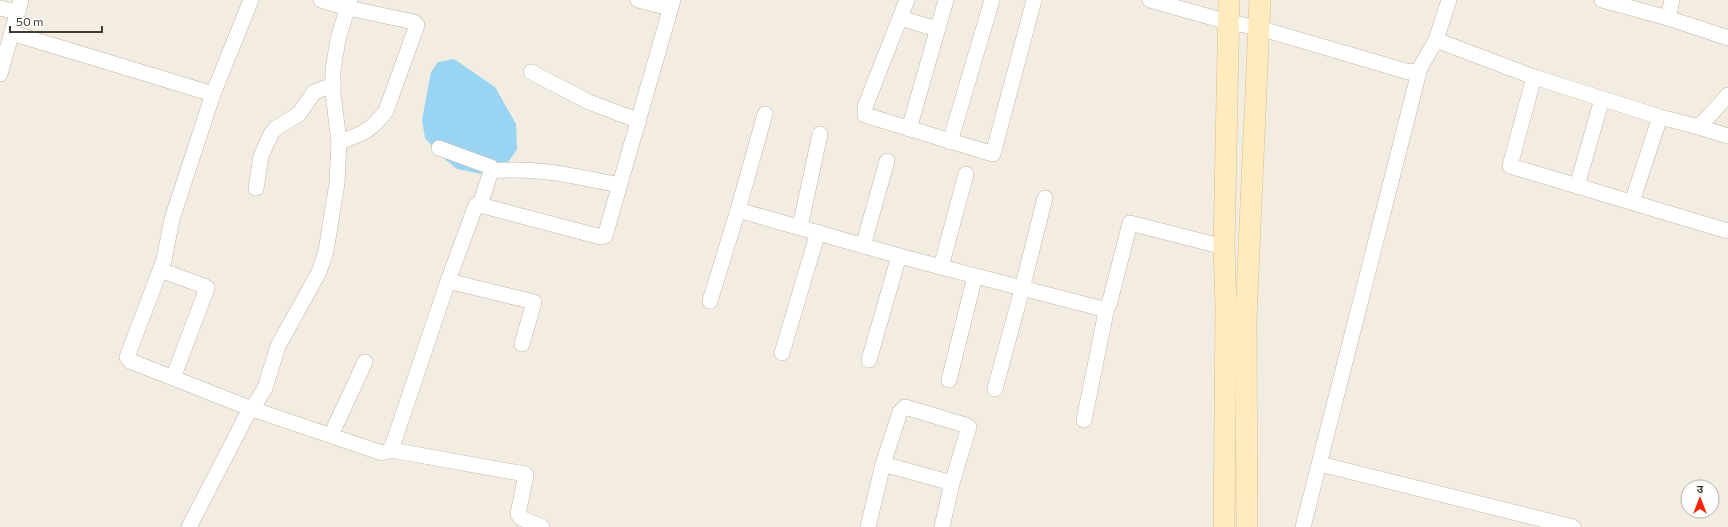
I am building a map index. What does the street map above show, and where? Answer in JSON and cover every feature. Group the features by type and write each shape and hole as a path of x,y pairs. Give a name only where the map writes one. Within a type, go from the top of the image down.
{"main road":[{"path":"1224,527 1226,308 1224,247 1228,0"},
{"path":"1247,527 1246,318 1260,0"}],"street":[{"path":"251,0 213,94 172,219 160,270 127,356 130,361 252,409 382,452 391,450 525,474 518,514 521,518 542,527"},
{"path":"321,0 349,4 414,22 416,25 386,111 364,134 339,142"},
{"path":"480,205 602,237 606,234 672,4 638,0"},
{"path":"907,0 864,113 867,116 993,154 1034,0"},
{"path":"909,129 946,0"},
{"path":"950,142 992,0"},
{"path":"1150,0 1228,22 1259,28 1406,71 1413,72 1420,68"},
{"path":"1303,527 1420,68 1436,40 1450,0"},
{"path":"1602,0 1668,18 1728,38"},
{"path":"1668,18 1672,0"},
{"path":"189,527 249,411 252,409 265,388 278,346 319,272 326,251 337,183 339,142 333,85 333,70 338,39 349,4"},
{"path":"0,8 19,6 0,74"},
{"path":"900,18 937,29"},
{"path":"12,33 213,94"},
{"path":"1436,40 1534,77 1660,117 1728,136"},
{"path":"532,72 589,102 639,121"},
{"path":"1534,77 1510,166 1728,231"},
{"path":"256,188 261,156 271,134 276,128 299,114 314,92 333,85"},
{"path":"1699,127 1728,95"},
{"path":"1577,186 1602,99"},
{"path":"710,301 765,114"},
{"path":"1632,202 1660,117"},
{"path":"800,227 820,134"},
{"path":"391,450 448,281 476,206 480,205 491,171 489,166 439,148"},
{"path":"863,246 887,161"},
{"path":"491,171 516,169 542,170 619,185"},
{"path":"941,268 966,174"},
{"path":"995,389 1045,198"},
{"path":"738,210 941,268 1099,308 1107,307"},
{"path":"1084,420 1107,307 1130,223 1224,247"},
{"path":"782,353 818,232"},
{"path":"869,360 899,256"},
{"path":"160,270 207,288 173,378"},
{"path":"949,380 975,276"},
{"path":"448,281 534,302 522,344"},
{"path":"331,435 365,362"},
{"path":"868,527 883,464 902,408 907,408 968,426 952,483 942,527"},
{"path":"883,464 952,483"},
{"path":"1320,464 1573,527"}],"water":[{"path":"454,59 495,87 516,124 517,150 507,163 482,174 457,169 441,156 425,138 422,120 431,72 438,62"}]}
